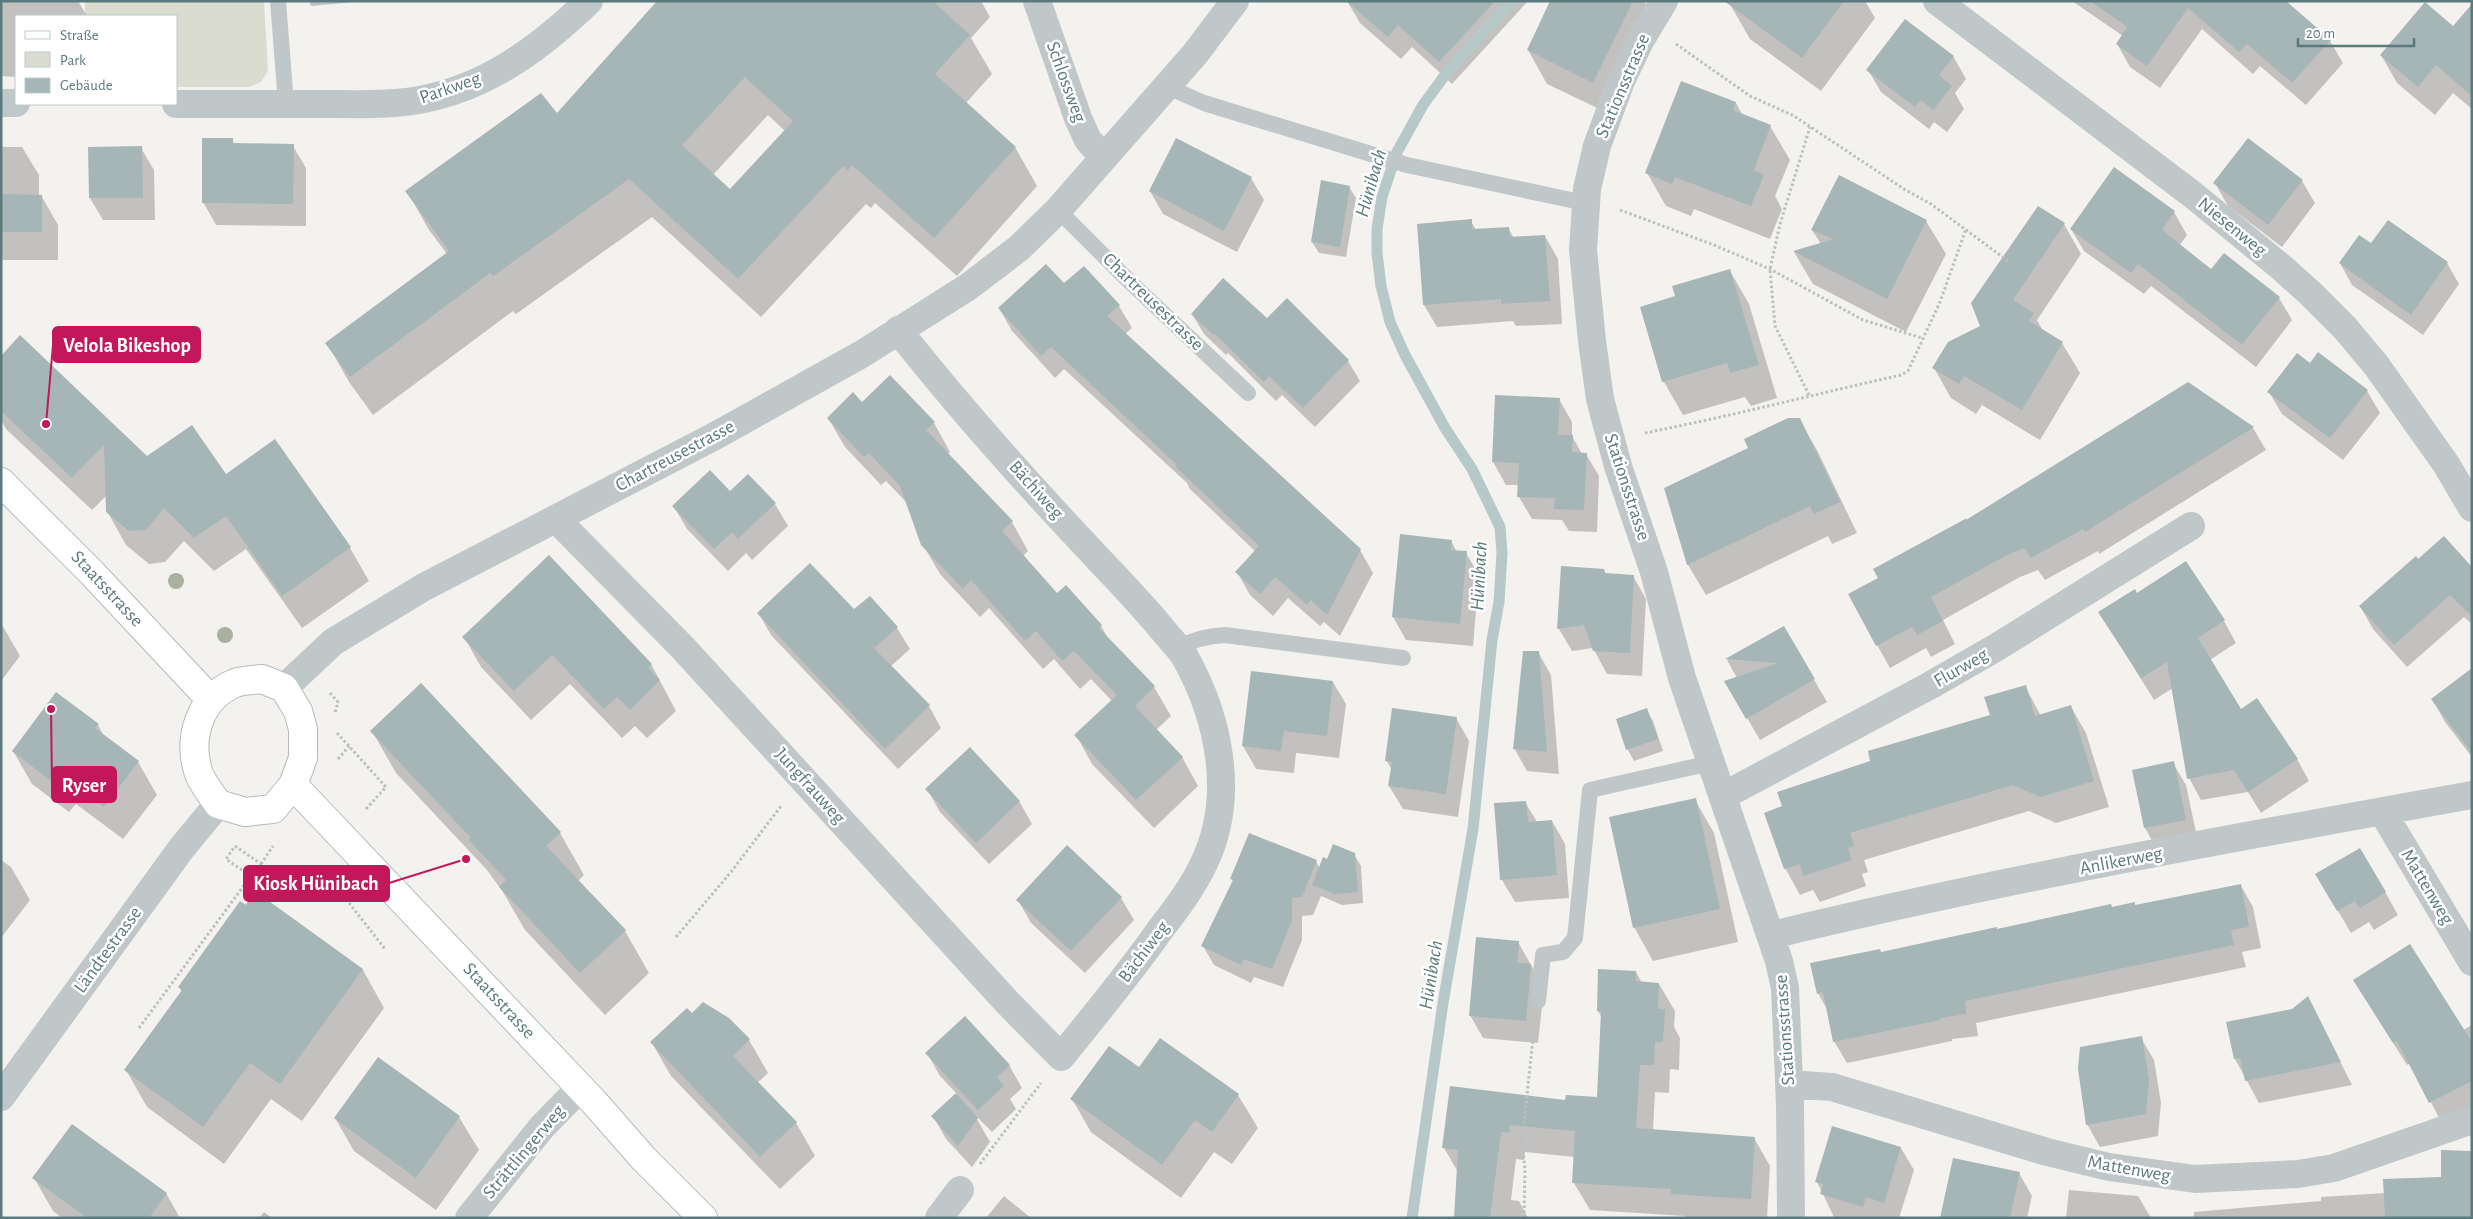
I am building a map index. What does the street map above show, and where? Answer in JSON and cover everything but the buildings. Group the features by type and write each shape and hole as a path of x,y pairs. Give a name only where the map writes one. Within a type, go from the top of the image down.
{"main road":[{"name":"Staatsstrasse","path":"1,482 92,573 210,699"},
{"path":"262,679 284,688 298,711 303,729 303,758 293,785 273,809 245,812 218,804 200,775 195,752 196,725 210,699 236,683 262,679"},
{"name":"Staatsstrasse","path":"293,785 580,1088 644,1159 703,1218"}],"street":[{"name":"Parkweg","path":"178,104 382,104 411,102 434,97 467,86 520,58 554,34 589,1"},
{"name":"Schlossweg","path":"1037,1 1078,118 1088,140 1104,158"},
{"name":"Chartreusestrasse","path":"284,688 333,642 424,587 724,431 862,354 968,287 1019,248 1058,210 1169,83 1235,1"},
{"name":"Stationsstrasse","path":"1664,1 1621,81 1597,146 1585,203 1583,250 1592,341 1600,400 1654,572 1682,678 1772,935 1785,988 1791,1218"},
{"name":"Niesenweg","path":"1937,1 2193,195 2311,294 2345,328 2376,364 2446,464 2472,508"},
{"path":"1,103 15,103"},
{"name":"Bächiweg","path":"898,330 939,382 1089,549 1128,589 1184,655 1207,706 1216,738 1221,766 1221,798 1217,826 1205,862 1182,901 1132,970 1061,1057"},
{"name":"Jungfrauweg","path":"556,519 683,648 1007,1002 1061,1057"},
{"name":"Flurweg","path":"1723,796 1997,648 2191,526"},
{"name":"Anlikerweg","path":"1772,935 2014,881 2472,795"},
{"name":"Ländtestrasse","path":"1,1097 181,849 218,804"},
{"name":"Mattenweg","path":"2382,811 2472,962"},
{"name":"Mattenweg","path":"1789,1084 1832,1087 2047,1152 2109,1167 2194,1179 2298,1174 2334,1168 2472,1120"},
{"name":"Strättlingerweg","path":"469,1218 542,1127 580,1088"},
{"path":"939,1218 960,1190"}],"lane":[{"path":"278,1 286,104"},
{"path":"1169,83 1179,92 1204,103 1406,165 1585,203"},
{"name":"Chartreusestrasse","path":"1058,210 1129,281 1248,393"},
{"path":"1178,648 1191,640 1207,636 1224,635 1402,658"},
{"path":"1538,1001 1543,955 1563,952 1575,938 1590,790 1711,763"}],"path":[{"path":"1649,26 1750,96 1794,116 1966,228 2008,261"},
{"path":"1809,395 1775,326 1770,269 1780,224 1810,127"},
{"path":"1585,203 1630,212 1770,269 1863,320 1922,338"},
{"path":"1611,439 1722,418 1809,395 1901,375 1908,371 1940,302 1966,228"},
{"path":"344,739 386,787 366,809"},
{"path":"344,752 349,746"},
{"path":"676,937 732,872 802,778"},
{"path":"235,846 226,859 281,897 300,871 308,870 328,876 385,949"},
{"path":"261,864 273,846"},
{"path":"241,849 290,884"},
{"path":"139,1028 251,876"},
{"path":"1524,1218 1525,1169 1522,1142 1538,1001"},
{"path":"960,1190 1061,1057"}],"green space":[{"path":"85,1 264,1 268,71 261,82 249,87 178,87 178,15 85,15"}],"waterway":[{"name":"Hünibach","path":"1412,1218 1443,1003 1473,829 1492,640 1499,602 1502,553 1500,527 1472,469 1445,428 1405,355 1390,322 1381,286 1377,253 1377,229 1382,197 1397,152 1423,105 1448,71 1512,1"}],"place":[{"name":"Velola Bikeshop","path":"46,424"},
{"name":"Ryser","path":"51,709"},
{"name":"Kiosk Hünibach","path":"466,859"}]}
